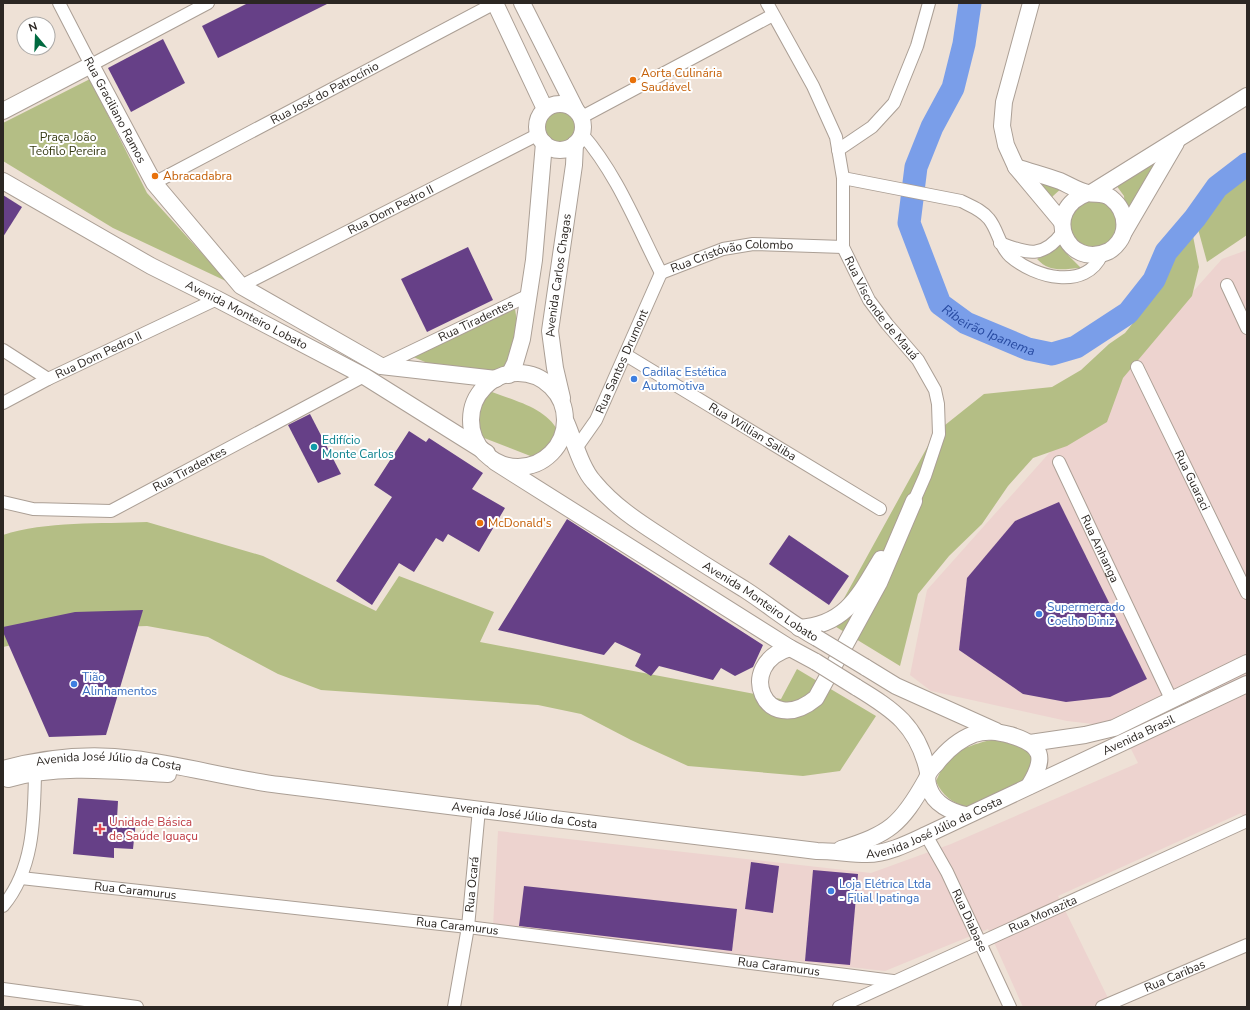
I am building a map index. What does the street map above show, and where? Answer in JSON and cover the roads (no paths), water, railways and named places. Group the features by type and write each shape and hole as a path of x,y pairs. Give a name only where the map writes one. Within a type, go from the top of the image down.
{"main road":[{"path":"495,3 545,109"},
{"path":"522,3 579,114 584,128 579,139 563,150 550,147 542,139"},
{"path":"1031,3 1004,102 1002,126 1006,145 1016,168 1062,227 1067,241 1074,249 1082,254 1092,256 1102,254 1112,249 1119,242 1177,141"},
{"path":"3,111 91,65"},
{"name":"Rua Graciliano Ramos","path":"91,65 154,183 241,286"},
{"path":"1062,227 1064,212 1070,203 1078,197 1090,193 1177,141 1247,96"},
{"path":"503,377 515,363 522,339 527,296 534,260 542,139 538,122 545,109 551,106 564,104 579,114"},
{"name":"Avenida Carlos Chagas","path":"565,415 555,368 550,331 579,139"},
{"path":"1016,168 1060,181 1090,193 1098,193 1108,196 1117,203 1122,212 1125,222 1124,232"},
{"name":"Avenida Monteiro Lobato","path":"3,181 151,266 364,376 790,648 883,703 905,722 924,756 927,776"},
{"name":"Avenida Monteiro Lobato","path":"241,286 381,366 503,377"},
{"path":"516,373 537,376 554,389 565,415 562,437 555,450 543,460 529,466 506,465 491,457 478,444 473,433 471,420 473,408 478,396 486,386 503,377 516,373"},
{"name":"Avenida Monteiro Lobato","path":"565,415 583,465 593,481 615,505 755,597 799,628 896,686 997,732"},
{"path":"799,628 824,624 838,617 847,608 864,587 914,501"},
{"path":"790,648 779,651 763,668 760,677 761,690 767,701 773,707 783,711 794,711 807,706 816,698 879,583 914,501"},
{"name":"Avenida Brasil","path":"1030,743 1085,735 1114,728 1172,701 1247,663"},
{"name":"Avenida Brasil","path":"1029,786 1247,684"},
{"path":"966,815 953,812 938,802 931,795 927,776 954,744 966,738 976,734 997,732 1030,743 1036,749 1040,762 1039,770 1029,786"},
{"name":"Avenida José Júlio da Costa","path":"3,769 38,762 102,757 134,759 269,784 817,851 835,850 868,854 906,844 1029,786"},
{"name":"Avenida José Júlio da Costa","path":"3,780 35,774 76,770 184,774 215,773"},
{"name":"Avenida José Júlio da Costa","path":"835,850 870,840 891,828 907,811 927,776"}],"street":[{"name":"Rua Graciliano Ramos","path":"59,3 91,65"},
{"path":"91,65 208,3"},
{"name":"Rua José do Patrocínio","path":"154,183 495,3"},
{"name":"Rua Visconde de Mauá","path":"766,3 813,86 836,137 843,178 843,247 869,300 887,324 918,360 935,390 938,404 939,434 925,476 914,501"},
{"path":"838,150 872,127 894,103 918,46 928,3"},
{"path":"579,114 773,16"},
{"name":"Rua Dom Pedro II","path":"241,286 542,139"},
{"name":"Rua Cristóvão Colombo","path":"579,139 597,151 612,176 661,273 723,248 753,244 843,247"},
{"path":"843,178 961,201 978,208 990,219 1000,243 1008,255 1022,265 1047,276 1077,276 1091,270 1099,262 1102,254"},
{"path":"1000,243 1018,250 1035,253 1050,247 1062,227"},
{"name":"Rua Santos Drumont","path":"577,447 596,420 661,273"},
{"path":"1227,285 1247,328"},
{"name":"Rua Tiradentes","path":"381,366 527,296"},
{"name":"Rua Dom Pedro II","path":"3,402 48,379 217,299"},
{"path":"3,350 48,379"},
{"name":"Rua Willian Saliba","path":"626,355 880,509"},
{"name":"Rua Guaraci","path":"1137,367 1247,593"},
{"name":"Rua Tiradentes","path":"3,502 33,509 111,511 364,376"},
{"name":"Rua Anhanga","path":"1059,462 1172,701"},
{"path":"3,906 21,878 31,839 35,774"},
{"name":"Rua Ocará","path":"454,1007 468,927 479,809"},
{"name":"Rua Monazita","path":"839,1007 893,981 1247,821"},
{"name":"Rua Diabase","path":"926,835 947,872 1010,1007"},
{"name":"Rua Caramurus","path":"21,878 468,927 893,981"},
{"name":"Rua Caribas","path":"1102,1007 1247,945"},
{"path":"3,989 137,1007"}],"waterway":[{"name":"Ribeirão Ipanema","path":"970,3 964,44 953,88 932,127 916,167 909,223 940,304 966,323 1028,349 1052,354 1076,347 1128,313 1154,280 1166,252 1195,218 1217,187 1247,164"}],"place":[{"name":"Aorta Culinária Saudável","path":"633,80"},
{"name":"Abracadabra","path":"155,176"},
{"name":"Cadilac Estética Automotiva","path":"634,379"},
{"name":"Edifício Monte Carlos","path":"314,447"},
{"name":"McDonald's","path":"480,523"},
{"name":"Supermercado Coelho Diniz","path":"1039,614"},
{"name":"Tião Alinhamentos","path":"74,684"},
{"name":"Unidade Básica de Saúde Iguaçu","path":"100,829"},
{"name":"Loja Elétrica Ltda - Filial Ipatinga","path":"831,891"}],"park label":[{"name":"Praça João Teófilo Pereira","path":"68,144"}]}
